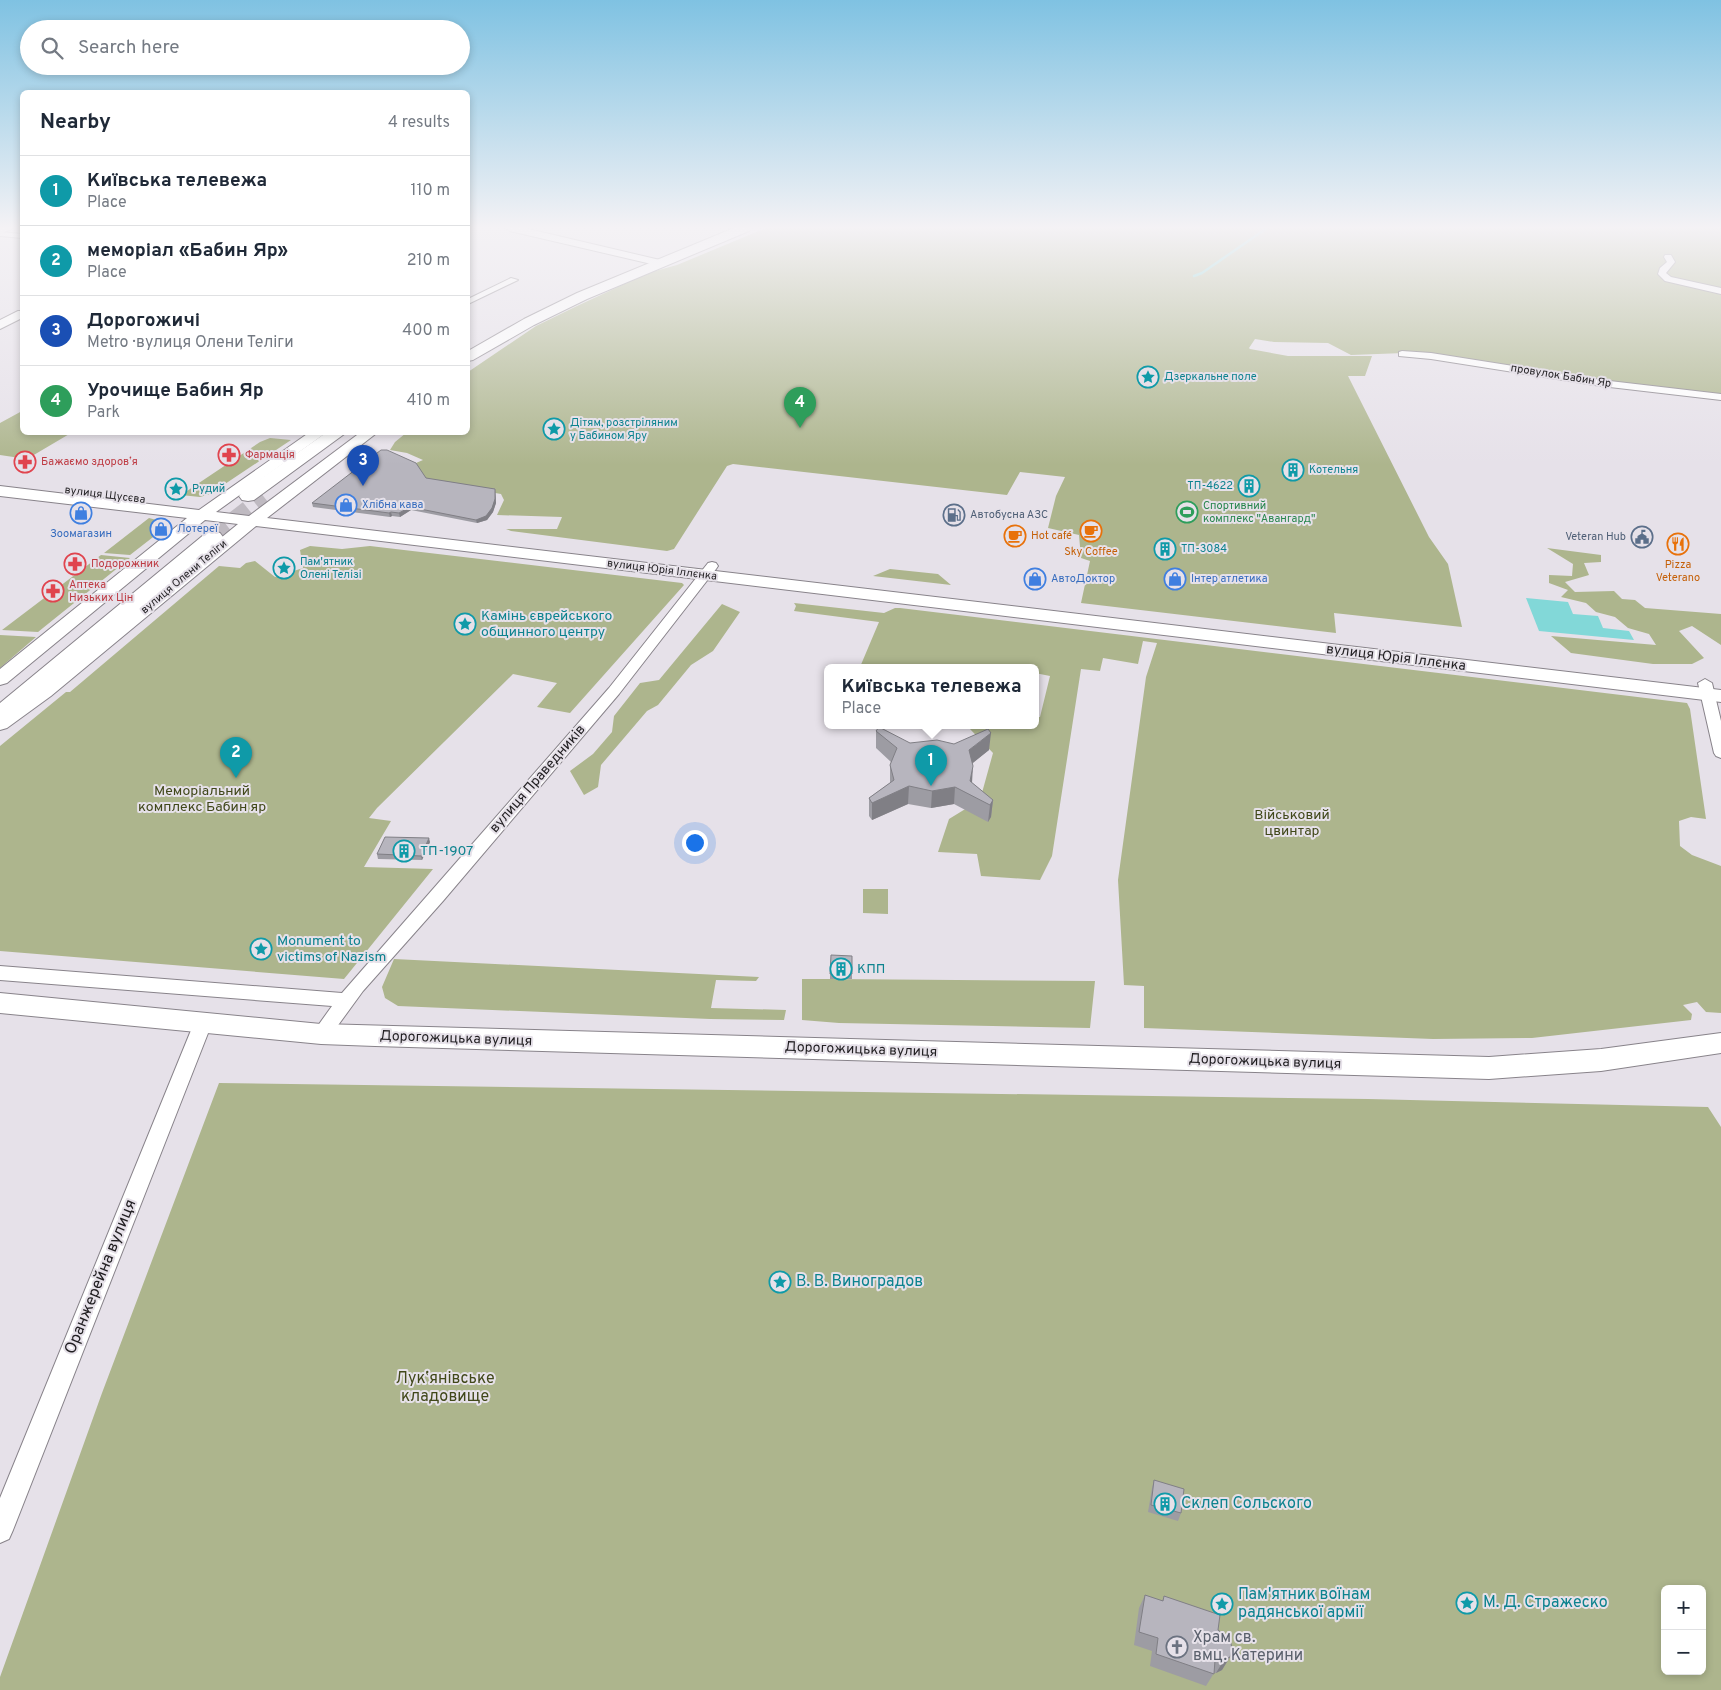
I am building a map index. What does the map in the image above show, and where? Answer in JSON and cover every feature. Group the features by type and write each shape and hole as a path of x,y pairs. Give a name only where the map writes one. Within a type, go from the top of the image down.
{"main road":[{"path":"472,347 558,307"},
{"path":"0,325 20,315"},
{"name":"вулиця Олени Теліги","path":"0,692 316,435"},
{"name":"вулиця Олени Теліги","path":"0,724 67,674 336,435"},
{"name":"вулиця Олени Теліги","path":"257,506 348,435"},
{"name":"вулиця Олени Теліги","path":"257,506 366,435"},
{"name":"вулиця Щусєва","path":"0,482 205,524"},
{"name":"вулиця Щусєва","path":"0,491 205,524"},
{"name":"вулиця Юрія Іллєнка","path":"205,524 257,506 709,571 1714,690"},
{"name":"вулиця Олени Теліги","path":"0,679 205,524"},
{"name":"вулиця Олени Теліги","path":"0,715 205,524"},
{"name":"Дорогожицька вулиця","path":"0,1003 321,1034 1489,1068 1602,1060 1721,1043"}],"street":[{"name":"провулок Бабин Яр","path":"1402,354 1431,356 1601,383 1721,397"},
{"name":"вулиця Праведників","path":"321,1034 347,1000 614,691 709,571"},
{"path":"1714,690 1721,753"},
{"path":"0,973 347,1000"},
{"name":"Оранжерейна вулиця","path":"0,1530 203,1023"}],"green space":[{"path":"575,307 1721,307 1721,396 1404,353 1351,355 1328,343 1274,342 1255,339 1250,349 1288,356 1372,356 1365,376 1348,376 1429,537 1448,564 1462,627 1334,613 1336,633 1081,603 1090,561 1081,558 1079,535 1048,528 1056,496 1065,477 1020,472 1007,495 733,464 727,466 674,549 667,551 511,531 506,529 557,529 562,517 497,515 504,500 501,494 426,481 416,463 423,460 407,453 390,450 395,442 404,435 470,435 470,371 536,326"},
{"path":"20,412 20,435 68,435 27,459 0,455 0,423"},
{"path":"270,438 291,440 210,494 200,497 181,495 260,442"},
{"path":"149,518 168,523 166,527 130,555 104,553"},
{"name":"Меморіальний комплекс Бабин яр","path":"310,546 342,549 370,546 682,583 684,585 570,713 537,707 557,683 513,674 377,808 369,818 391,821 364,867 433,869 344,979 0,951 0,746 66,692 70,692 219,566 240,568 246,563 255,561 275,577 303,568 300,550"},
{"path":"1547,548 1601,555 1601,562 1584,563 1589,575 1565,582 1575,592 1614,591 1622,599 1635,600 1645,608 1721,614 1721,645 1692,626 1679,631 1704,658 1692,664 1653,664 1571,653 1551,636 1656,645 1649,634 1628,628 1615,617 1596,612 1586,603 1561,597 1568,590 1549,583 1549,575 1572,576 1573,564"},
{"path":"101,555 130,558 38,632 2,630"},
{"path":"890,569 938,574 951,585 873,576"},
{"name":"Військовий цвинтар","path":"794,603 884,613 900,608 1687,703 1690,709 1706,819 1691,817 1679,821 1680,846 1692,855 1721,866 1721,1013 1706,1012 1697,1002 1683,1005 1692,1014 1691,1020 1532,1038 1433,1039 1144,1028 1144,986 1124,985 1118,880 1146,677 1157,643 1143,641 1138,664 1103,658 1100,671 1081,669 1052,856 1040,880 981,876 977,854 938,852 949,819 980,800 993,753 970,729 1039,729 1039,717 1050,676 1039,674 1039,664 861,664 879,622 794,611 796,606"},
{"path":"722,604 740,612 713,651 691,665 658,705 647,711 601,765 598,787 584,795 570,771 593,754 612,732 614,716 640,683 659,680"},
{"path":"0,635 36,637 0,668"},
{"path":"863,889 888,889 888,914 863,913"},
{"path":"394,959 759,977 756,981 716,980 711,1008 786,1010 784,1020 710,1019 398,1006 385,998 382,987"},
{"path":"802,979 1095,981 1090,1028 839,1023 802,1020"},
{"name":"Лукʼянівське кладовище","path":"219,1083 1368,1099 1708,1107 1721,1127 1721,1690 0,1690 0,1677 102,1393"}],"water":[{"path":"1526,598 1568,602 1573,614 1598,616 1603,628 1629,631 1634,640 1539,631"}],"building":[{"path":"381,450 387,450 416,463 426,478 495,489 495,499 492,508 486,516 476,520 410,507 399,513 389,513 312,503"},
{"path":"878,729 883,729 910,743 937,740 954,744 988,729 991,733 969,750 973,766 970,781 993,800 990,805 955,787 932,791 909,786 872,803 869,798 894,780 890,765 897,748 876,731"},
{"name":"ТП-1907","path":"385,837 429,838 421,856 377,854"},
{"name":"КПП","path":"831,955 852,956 852,974 830,974"},
{"name":"Склеп Сольского","path":"1154,1480 1184,1489 1181,1513 1151,1505"},
{"name":"Храм св. вмц. Катерини","path":"1145,1595 1163,1601 1164,1596 1220,1615 1218,1630 1231,1643 1230,1657 1224,1660 1215,1660 1214,1674 1156,1654 1158,1638 1139,1632"}],"tunnel":[{"path":"213,537 264,497"}],"place":[{"name":"Дзеркальне поле","path":"1148,377"},
{"name":"Урочище Бабин Яр","path":"800,428"},
{"name":"Дітям, розстріляним у Бабином Яру","path":"554,429"},
{"name":"Фармація","path":"229,455"},
{"name":"Бажаємо здоровʼя","path":"25,462"},
{"name":"Котельня","path":"1293,470"},
{"name":"Дорогожичі","path":"363,486"},
{"name":"ТП-4622","path":"1249,486"},
{"name":"Рудий","path":"176,489"},
{"name":"Хлібна кава","path":"346,505"},
{"name":"Спортивний комплекс \"Авангард\"","path":"1187,512"},
{"name":"Зоомагазин","path":"81,513"},
{"name":"Автобусна АЗС","path":"954,515"},
{"name":"Лотереї","path":"161,529"},
{"name":"Sky Coffee","path":"1091,531"},
{"name":"Hot café","path":"1015,536"},
{"name":"Veteran Hub","path":"1642,537"},
{"name":"Pizza Veterano","path":"1678,544"},
{"name":"ТП-3084","path":"1165,549"},
{"name":"Подорожник","path":"75,564"},
{"name":"Пам'ятник Олені Телізі","path":"284,568"},
{"name":"АвтоДоктор","path":"1035,579"},
{"name":"Інтер атлетика","path":"1175,579"},
{"name":"Аптека Низьких Цін","path":"53,591"},
{"name":"Камінь єврейського общинного центру","path":"465,624"},
{"name":"меморіал «Бабин Яр»","path":"236,778"},
{"name":"Київська телевежа","path":"931,786"},
{"name":"ТП-1907","path":"404,851"},
{"name":"Monument to victims of Nazism","path":"261,949"},
{"name":"КПП","path":"841,969"},
{"name":"В. В. Виноградов","path":"780,1282"},
{"name":"Склеп Сольского","path":"1165,1504"},
{"name":"М. Д. Стражеско","path":"1467,1603"},
{"name":"Пам'ятник воїнам радянської армії","path":"1222,1604"},
{"name":"Храм св. вмц. Катерини","path":"1177,1647"}]}
